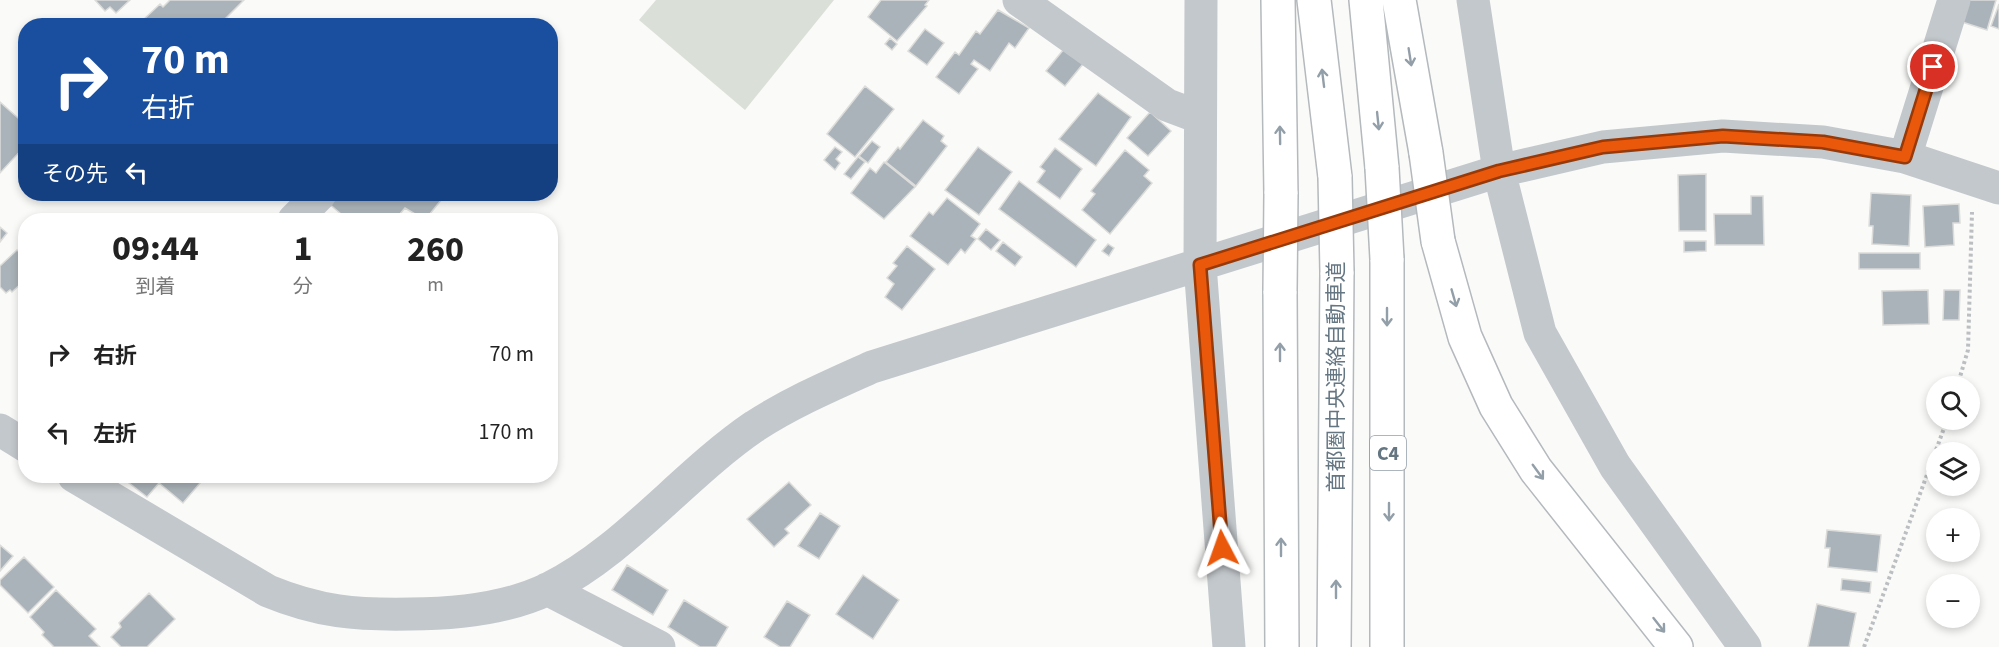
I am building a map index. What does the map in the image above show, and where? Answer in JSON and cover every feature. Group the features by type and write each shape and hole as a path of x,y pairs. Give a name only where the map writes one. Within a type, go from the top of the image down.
{"highway":[{"path":"1278,0 1281,194 1282,647"},
{"name":"首都圏中央連絡自動車道","path":"1314,0 1335,177 1337,272 1334,647"},
{"name":"C4","path":"1366,0 1382,168 1387,258 1387,647"},
{"path":"1399,0 1426,153 1438,242 1465,337 1496,406 1536,470 1676,647"}],"street":[{"path":"1019,0 1167,105 1199,117"},
{"path":"1201,0 1200,265 1229,647"},
{"path":"1473,0 1499,171 1540,333 1615,466 1745,647"},
{"path":"1905,157 1954,0"},
{"path":"86,483 268,591 303,606 341,613 377,615 459,612 512,602 547,589 592,561 684,482 754,427 804,397 872,367 1499,171 1603,147 1723,136 1823,142 1905,157 1986,185"},
{"path":"301,213 313,201"},
{"path":"0,430 18,441"},
{"path":"547,589 659,647"}],"path":[{"path":"1960,376 1968,350 1986,185"},
{"path":"1864,647 1943,430"}],"shaded area":[{"path":"656,0 834,0 745,110 639,20"}],"building":[{"path":"95,0 130,0 116,13 110,7 105,11"},
{"path":"170,0 244,0 226,18 145,18 160,4 163,7"},
{"path":"881,0 929,0 925,5 927,6 897,41 868,17"},
{"path":"1969,0 1996,0 1987,30 1962,22"},
{"path":"1999,4 1999,29 1991,26"},
{"path":"998,10 1029,28 1015,48 1009,43 990,71 974,60 971,64 978,69 959,94 936,77 955,52 959,55 976,31 980,34"},
{"path":"925,29 944,43 927,65 908,51"},
{"path":"890,38 897,44 892,50 885,44"},
{"path":"1064,49 1083,64 1065,86 1046,71"},
{"path":"865,86 894,109 855,157 827,134"},
{"path":"1098,93 1131,117 1096,166 1059,139"},
{"path":"0,102 18,118 18,154 0,173"},
{"path":"1150,112 1171,131 1148,156 1127,138"},
{"path":"923,120 944,136 941,141 947,146 916,186 886,162 898,147 900,149"},
{"path":"872,141 880,147 868,163 859,156"},
{"path":"835,147 842,152 836,159 840,163 835,170 824,160"},
{"path":"978,147 1012,172 979,215 945,190"},
{"path":"1055,148 1082,169 1060,199 1037,182 1045,171 1040,167"},
{"path":"1125,150 1149,170 1144,176 1152,183 1110,234 1082,210 1095,194 1091,191"},
{"path":"858,157 865,162 851,179 844,174"},
{"path":"884,162 915,187 884,219 851,193 870,168 876,173"},
{"path":"1706,174 1706,231 1679,231 1678,175"},
{"path":"1019,181 1096,240 1076,267 999,209"},
{"path":"1871,193 1911,195 1909,246 1872,244 1873,226 1869,226"},
{"path":"1751,196 1763,196 1764,245 1715,245 1714,214 1751,214"},
{"path":"947,198 980,224 971,236 976,239 965,253 961,249 948,265 910,236 929,212 933,215"},
{"path":"440,201 431,213 413,213 405,208 401,213 340,213 327,202"},
{"path":"1959,204 1960,223 1953,223 1954,245 1925,247 1923,206"},
{"path":"0,227 7,233 0,242"},
{"path":"986,229 1000,240 991,250 978,239"},
{"path":"1684,241 1706,241 1706,251 1684,252"},
{"path":"1003,242 1022,257 1015,266 996,251"},
{"path":"1108,244 1114,248 1109,256 1102,251"},
{"path":"907,246 935,269 902,310 885,297 894,284 887,278 897,266 893,263"},
{"path":"18,251 18,286 12,292 10,290 6,293 0,287 0,266"},
{"path":"1859,253 1920,253 1920,269 1859,269"},
{"path":"1928,290 1929,324 1883,325 1882,291"},
{"path":"1944,290 1960,290 1959,320 1943,320"},
{"path":"789,482 811,505 785,529 789,533 774,547 747,519"},
{"path":"129,483 159,483 147,497"},
{"path":"159,483 200,483 183,503"},
{"path":"820,513 840,526 819,559 798,546"},
{"path":"1827,530 1881,535 1877,572 1828,567 1830,548 1825,548"},
{"path":"0,545 13,556 0,571"},
{"path":"24,557 54,587 28,613 0,585 0,580"},
{"path":"627,565 668,590 653,615 612,590"},
{"path":"863,575 899,600 873,639 836,614"},
{"path":"1842,579 1871,582 1870,593 1841,590"},
{"path":"56,590 96,629 89,636 100,647 54,647 42,635 44,632 30,617"},
{"path":"149,593 175,619 147,647 121,647 111,637 121,627 119,623"},
{"path":"684,600 728,627 716,647 700,647 668,627"},
{"path":"787,601 810,615 790,647 780,647 764,637"},
{"path":"1817,604 1856,613 1849,647 1808,647"}],"route":[{"path":"1222,548 1200,265 1499,171 1603,147 1723,136 1823,142 1905,157 1933,67"}]}
